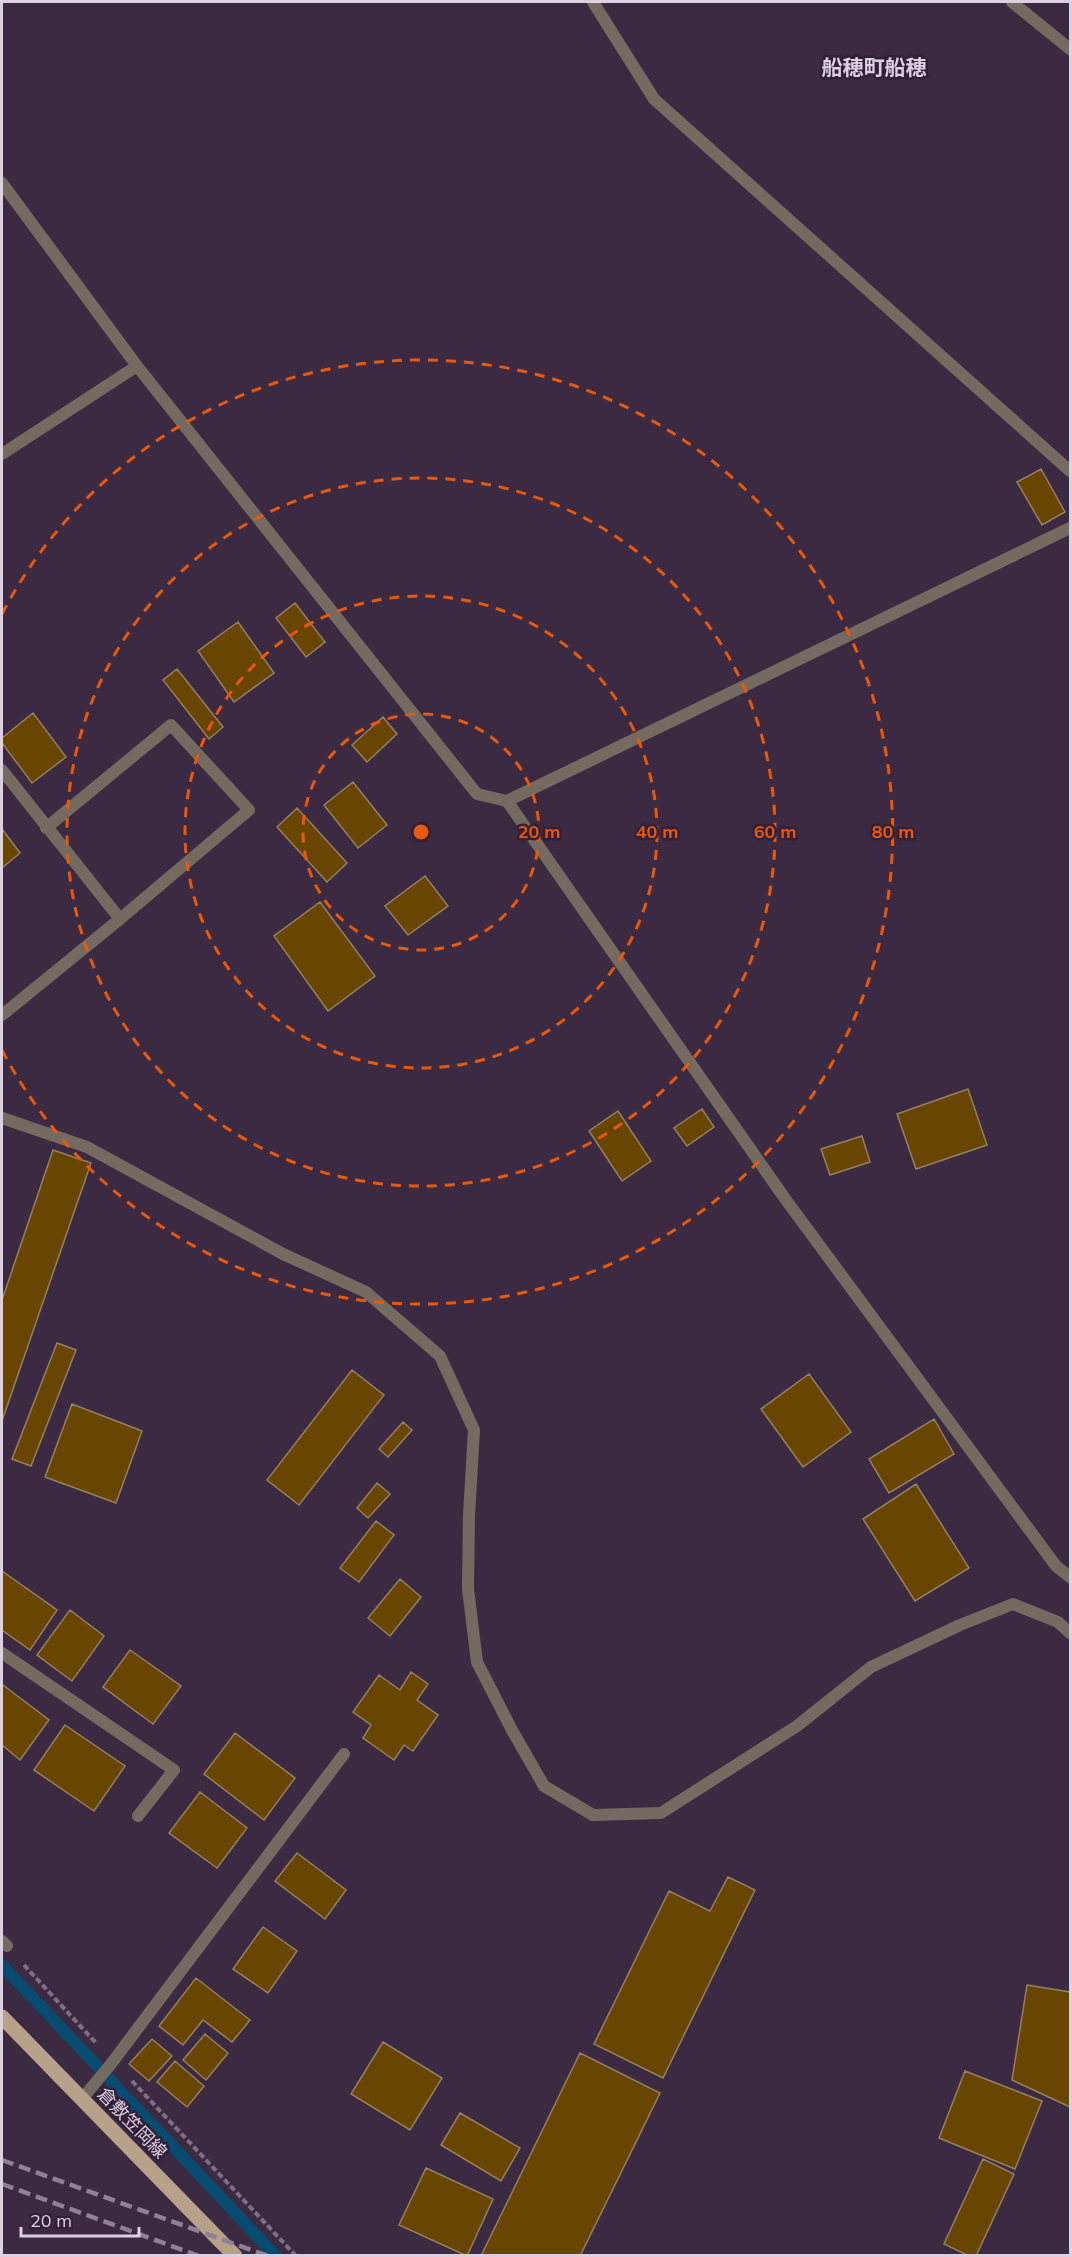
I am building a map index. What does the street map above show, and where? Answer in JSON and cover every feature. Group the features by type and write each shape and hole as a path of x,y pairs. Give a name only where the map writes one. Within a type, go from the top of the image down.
{"main road":[{"name":"倉敷笠岡線","path":"2,2017 236,2256"}],"street":[{"path":"593,2 654,99 1071,471"},
{"path":"1012,2 1071,49"},
{"path":"2,183 137,366 477,794 507,801 1071,528"},
{"path":"2,454 137,366"},
{"path":"2,1015 249,810 171,725 46,828"},
{"path":"2,770 120,919"},
{"path":"507,801 786,1200 1056,1566 1071,1577"},
{"path":"2,1118 87,1147 283,1254 366,1292 440,1356 474,1430 468,1589 477,1662 544,1786 592,1815 661,1813 797,1726 871,1667 960,1625 1013,1604 1058,1622 1071,1633"},
{"path":"2,1653 174,1770 138,1816"},
{"path":"81,2099 112,2063 344,1754"}],"path":[{"path":"4,1943 112,2063 296,2256"}],"building":[{"path":"1041,469 1065,512 1042,525 1017,482"},
{"path":"295,603 325,642 306,657 276,618"},
{"path":"238,622 274,673 234,702 198,651"},
{"path":"177,669 223,727 209,739 163,680"},
{"path":"33,713 66,757 32,783 2,743 2,738"},
{"path":"383,717 397,734 367,762 352,745"},
{"path":"353,782 387,825 358,848 324,805"},
{"path":"297,808 347,863 327,882 277,827"},
{"path":"2,829 20,853 2,868"},
{"path":"425,876 448,906 408,935 385,906"},
{"path":"320,902 375,976 328,1011 274,936"},
{"path":"968,1089 987,1145 916,1169 897,1114"},
{"path":"702,1109 714,1127 687,1146 674,1128"},
{"path":"618,1111 651,1161 622,1181 589,1131"},
{"path":"862,1136 870,1162 830,1175 821,1149"},
{"path":"53,1150 91,1163 2,1421 2,1300"},
{"path":"57,1343 76,1350 31,1466 12,1459"},
{"path":"352,1370 384,1395 299,1505 267,1480"},
{"path":"809,1374 851,1432 803,1467 761,1409"},
{"path":"72,1404 142,1431 116,1503 45,1477"},
{"path":"934,1419 954,1454 889,1493 869,1459"},
{"path":"403,1422 412,1430 388,1457 379,1449"},
{"path":"377,1483 390,1494 368,1518 357,1508"},
{"path":"916,1484 969,1568 915,1601 863,1519"},
{"path":"376,1521 394,1535 359,1582 340,1568"},
{"path":"2,1571 57,1610 30,1650 2,1630"},
{"path":"400,1579 421,1597 390,1636 368,1618"},
{"path":"70,1610 104,1636 72,1681 37,1655"},
{"path":"130,1650 181,1686 153,1724 103,1687"},
{"path":"411,1672 428,1684 417,1700 438,1715 413,1751 404,1745 394,1760 363,1738 371,1725 353,1712 379,1675 400,1690"},
{"path":"3,1685 49,1720 20,1760 2,1745"},
{"path":"65,1725 125,1766 94,1811 34,1770"},
{"path":"235,1733 295,1778 264,1820 204,1774"},
{"path":"200,1792 247,1828 217,1868 169,1833"},
{"path":"297,1853 346,1890 325,1919 275,1881"},
{"path":"728,1877 755,1890 663,2078 594,2044 669,1891 710,1911"},
{"path":"263,1927 297,1951 268,1993 233,1969"},
{"path":"196,1978 250,2020 232,2042 203,2020 183,2045 159,2026"},
{"path":"1027,1985 1070,1992 1070,2107 1012,2080"},
{"path":"205,2034 228,2053 206,2080 183,2060"},
{"path":"152,2039 172,2056 149,2081 129,2064"},
{"path":"383,2042 442,2078 410,2130 351,2094"},
{"path":"580,2053 660,2093 580,2256 481,2256"},
{"path":"175,2061 204,2086 187,2107 157,2082"},
{"path":"965,2071 1042,2101 1015,2169 939,2138"},
{"path":"460,2113 520,2148 501,2181 441,2145"},
{"path":"983,2159 1014,2174 976,2256 969,2256 944,2244"},
{"path":"426,2168 493,2199 467,2256 399,2225"}],"waterway":[{"path":"2,1965 276,2256"}],"railway":[{"path":"2,2160 268,2256"},
{"path":"2,2184 199,2256"}],"district":[{"name":"船穂町船穂","path":"874,68"}]}
